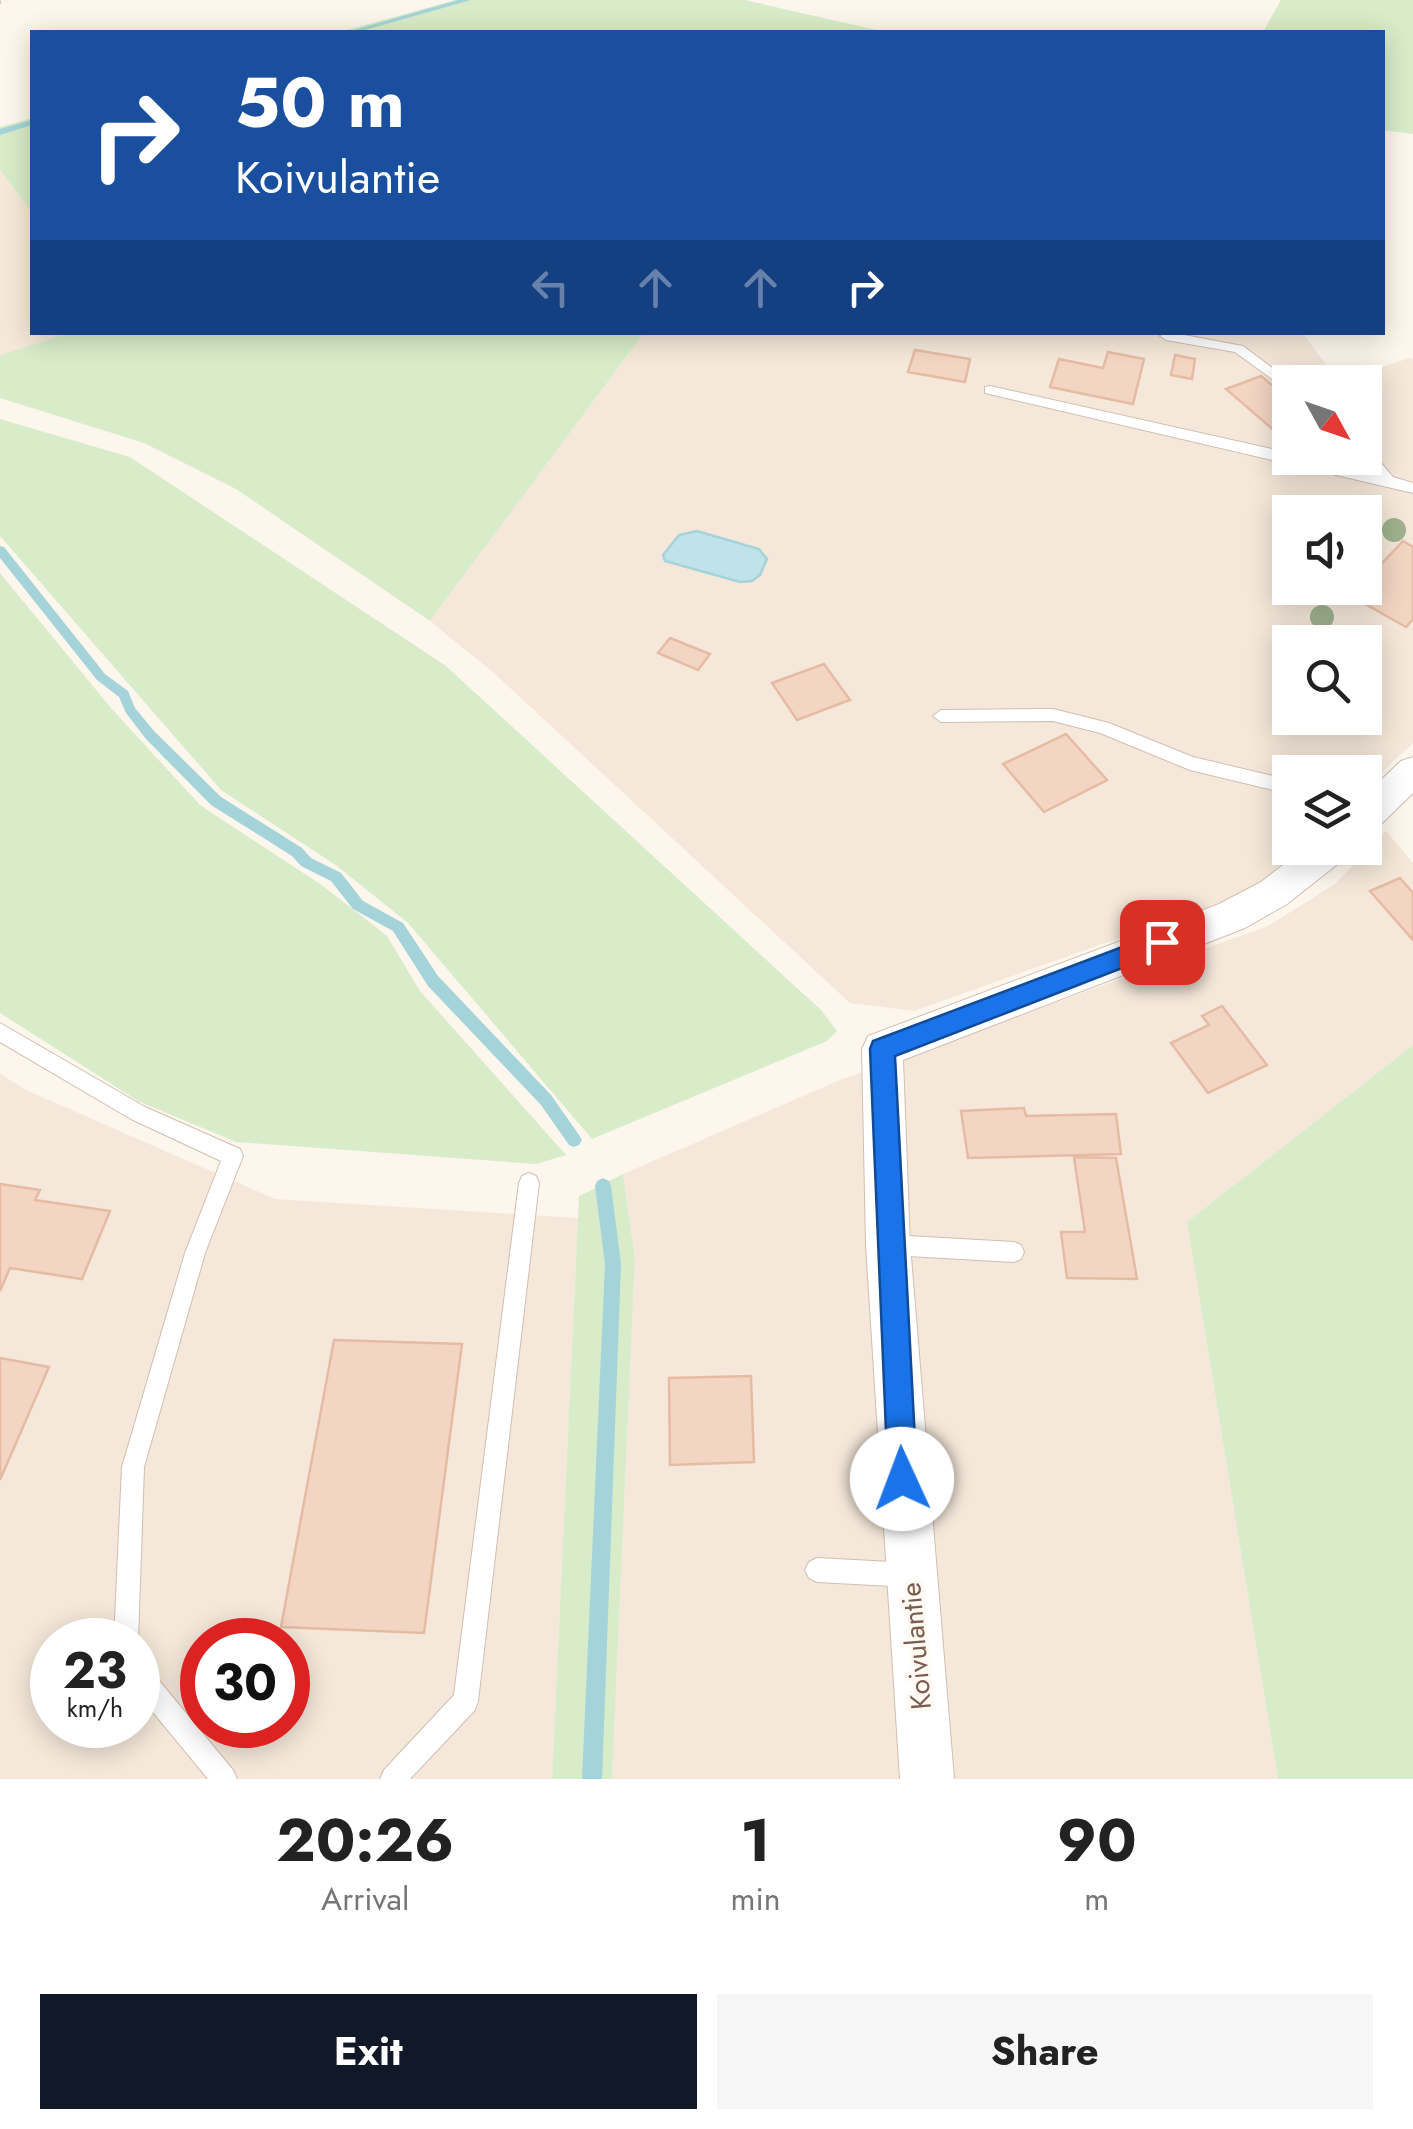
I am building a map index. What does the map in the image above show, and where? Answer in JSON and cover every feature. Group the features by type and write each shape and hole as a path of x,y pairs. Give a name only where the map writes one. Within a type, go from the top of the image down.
{"street":[{"path":"1382,796 1413,771"},
{"name":"Koivulantie","path":"927,1779 888,1245 882,1049 1232,916 1274,894 1311,865"}],"lane":[{"path":"1166,336 1239,348 1272,374"},
{"path":"990,390 1413,488"},
{"path":"1382,473 1388,480"},
{"path":"942,716 1053,715 1103,728 1190,762 1272,782"},
{"path":"0,1032 138,1113 233,1156 195,1253 133,1466 127,1618"},
{"path":"393,1779 466,1701 529,1182"},
{"path":"888,1245 1014,1252"},
{"path":"817,1570 910,1575"},
{"path":"160,1701 224,1779"}],"shaded area":[{"path":"0,170 30,210 30,335 62,335 0,355"},
{"path":"643,335 1304,335 1326,365 1272,365 1272,475 1382,475 1382,367 1413,360 1413,743 1382,772 1382,755 1272,755 1272,865 1281,865 1254,890 914,1011 850,1003 495,674 430,621"},
{"path":"1386,831 1413,863 1413,1045 1187,1222 1278,1779 612,1779 635,1258 623,1174 840,1080 1268,926 1335,884 1353,865 1382,865 1382,835"},
{"path":"0,1074 26,1090 275,1199 578,1218 552,1779 0,1779"}],"green space":[{"path":"456,0 745,0 876,30 346,30"},
{"path":"1281,0 1413,0 1413,134 1385,130 1385,30 1264,30"},
{"path":"30,119 30,210 0,170 0,127"},
{"path":"62,335 643,335 430,621 236,489 144,443 0,398 0,355"},
{"path":"0,419 130,457 446,666 821,1010 837,1031 827,1041 592,1139 408,923 337,866 221,790 0,536"},
{"path":"0,573 111,708 200,805 323,886 387,936 420,991 566,1155 536,1164 236,1142 138,1101 0,1013"},
{"path":"1413,1045 1413,1779 1278,1779 1187,1222"},
{"path":"623,1174 635,1258 612,1779 552,1779 579,1196"}],"water":[{"path":"697,531 759,549 767,559 760,575 752,581 740,582 665,561 663,555 679,535"}],"building":[{"path":"915,350 970,359 965,382 908,372"},
{"path":"1108,352 1144,359 1133,404 1050,387 1059,359 1103,368"},
{"path":"1175,355 1195,359 1192,379 1171,375"},
{"path":"1261,376 1272,385 1272,429 1226,389"},
{"path":"1403,541 1413,547 1413,619 1406,627 1367,605 1382,605 1382,563"},
{"path":"670,638 710,654 698,670 658,653"},
{"path":"824,664 850,700 797,720 772,683"},
{"path":"1066,734 1107,780 1044,812 1003,764"},
{"path":"1400,878 1413,893 1413,940 1370,891"},
{"path":"1222,1006 1267,1065 1208,1093 1171,1043 1209,1025 1202,1016"},
{"path":"1024,1108 1026,1116 1116,1114 1121,1154 968,1158 961,1111"},
{"path":"1074,1157 1116,1158 1137,1279 1067,1278 1061,1232 1085,1232"},
{"path":"0,1184 40,1190 35,1200 110,1211 82,1279 10,1268 0,1291"},
{"path":"334,1340 462,1344 424,1633 310,1628 310,1618 283,1618"},
{"path":"0,1358 49,1367 0,1480"},
{"path":"751,1376 754,1462 670,1465 669,1378"}],"waterway":[{"path":"358,30 467,0"},
{"path":"0,132 30,124"},
{"path":"0,550 101,677 124,694 130,710 150,735 216,801 297,852 306,862 336,877 358,905 398,927 433,981 546,1100 574,1140"},
{"path":"592,1779 613,1264 603,1186"}],"route":[{"path":"902,1479 888,1245 882,1049 1162,942"}]}
